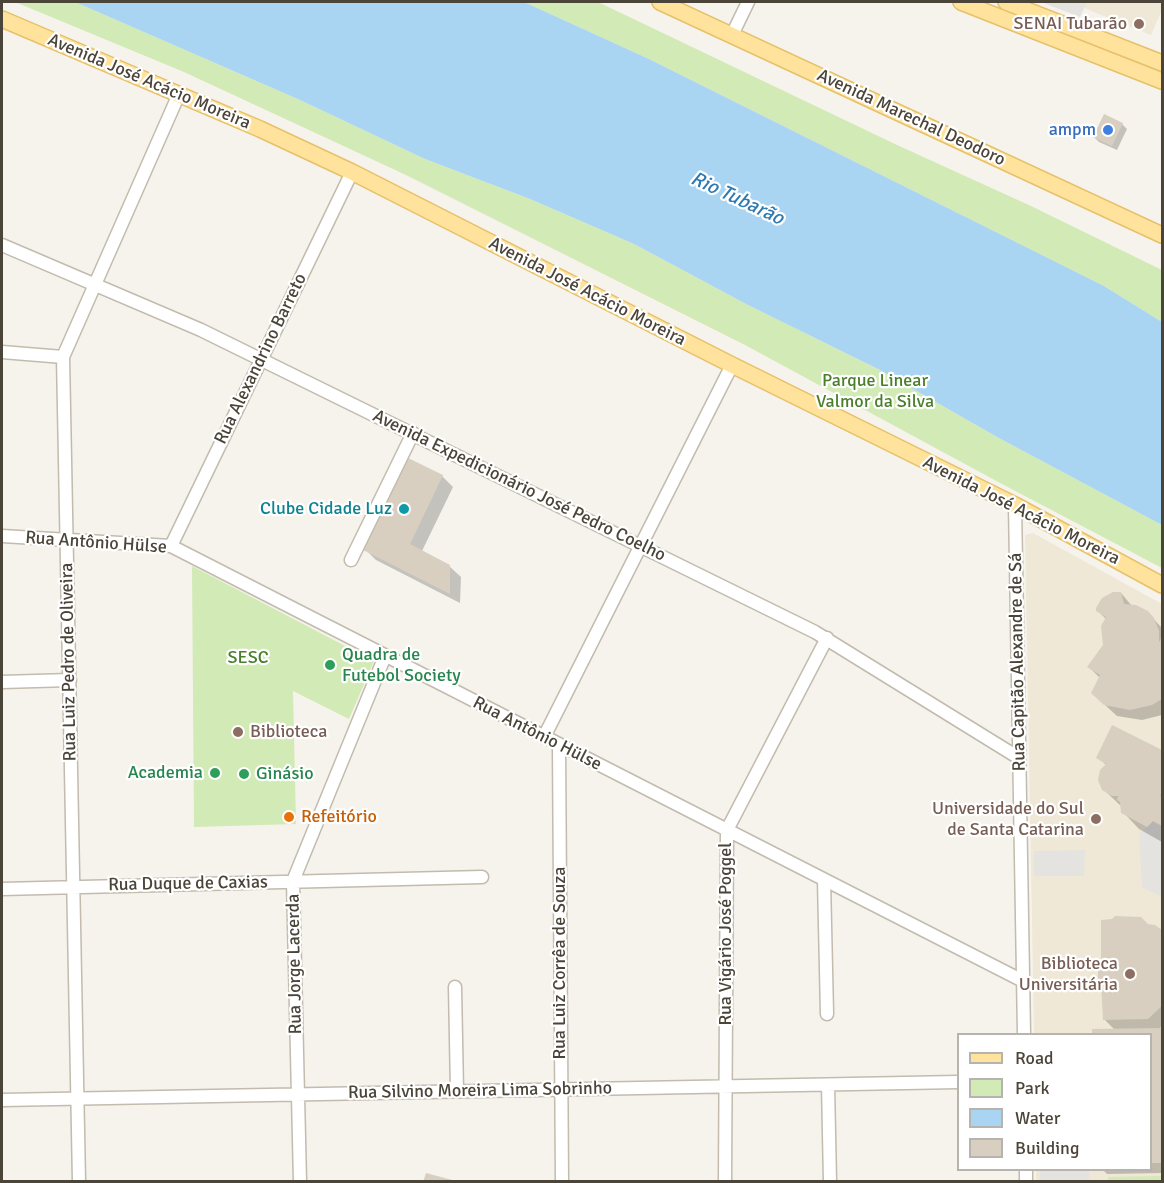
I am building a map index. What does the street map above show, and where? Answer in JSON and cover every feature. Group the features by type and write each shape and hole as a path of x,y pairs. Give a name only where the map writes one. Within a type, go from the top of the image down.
{"main road":[{"name":"Avenida Marechal Deodoro","path":"660,2 1162,235"},
{"path":"961,2 1162,81"},
{"path":"1006,2 1162,63"},
{"name":"Avenida José Acácio Moreira","path":"2,19 260,129 352,172 1015,506 1162,585"}],"street":[{"path":"732,35 748,2"},
{"name":"Rua Luiz Pedro de Oliveira","path":"79,1182 63,357 179,94"},
{"name":"Rua Alexandrino Barreto","path":"171,546 352,172"},
{"name":"Avenida Expedicionário José Pedro Coelho","path":"2,245 175,318 262,359 827,638 1019,758"},
{"path":"2,352 63,357"},
{"path":"544,737 732,365"},
{"path":"351,560 413,434"},
{"name":"Rua Capitão Alexandre de Sá","path":"1015,506 1024,1033"},
{"name":"Rua Antônio Hülse","path":"2,536 171,546 1023,981"},
{"name":"Rua Vigário José Poggel","path":"725,1182 727,830 827,638"},
{"name":"Rua Jorge Lacerda","path":"300,1182 293,881 385,656"},
{"path":"2,682 70,680"},
{"name":"Rua Luiz Corrêa de Souza","path":"559,745 562,1182"},
{"name":"Rua Duque de Caxias","path":"2,889 482,877"},
{"path":"824,880 827,1014"},
{"path":"455,987 457,1091"},
{"name":"Rua Silvino Moreira Lima Sobrinho","path":"2,1100 957,1082"},
{"path":"828,1084 830,1182"}],"shaded area":[{"path":"1041,2 1087,2 1080,17"},
{"name":"SENAI Tubarão","path":"1087,2 1162,2 1162,10 1151,35 1084,8"},
{"name":"Universidade do Sul de Santa Catarina","path":"1033,533 1162,604 1162,1181 1036,1181 1036,1171 1152,1171 1152,1033 1034,1033 1025,535"},
{"path":"1153,822 1162,827 1162,897 1142,887 1139,834"},
{"path":"1085,850 1084,876 1034,876 1034,851"},
{"path":"1040,1171 1089,1171 1090,1181 1040,1181"}],"green space":[{"name":"Parque Linear Valmor da Silva","path":"15,2 75,2 300,100 425,159 530,199 634,244 748,305 880,370 997,437 1162,525 1162,568 745,345 406,175 184,72"},
{"path":"524,2 598,2 1162,270 1162,322 1104,286 649,59"},
{"name":"SESC","path":"192,566 374,661 349,719 293,691 296,824 194,827"},
{"path":"1162,1176 1162,1181 1108,1181 1108,1177"}],"water":[{"name":"Rio Tubarão","path":"75,2 524,2 649,59 1104,286 1162,322 1162,525 997,437 880,370 748,305 634,244 530,199 425,159 300,100"}],"building":[{"name":"ampm","path":"1104,114 1123,123 1112,146 1093,137"},
{"name":"Clube Cidade Luz","path":"406,457 443,475 410,544 450,565 450,594 363,550"},
{"path":"1113,592 1121,592 1124,604 1136,605 1148,611 1154,618 1159,631 1159,642 1162,637 1162,699 1152,705 1130,710 1104,705 1091,693 1100,675 1087,667 1103,645 1101,626 1106,617 1096,611 1096,608 1102,598"},
{"path":"1112,725 1162,750 1162,792 1160,796 1162,797 1162,826 1153,821 1147,827 1121,813 1118,796 1112,796 1102,790 1098,780 1100,770 1106,764 1096,758"},
{"name":"Biblioteca Universitária","path":"1115,916 1141,917 1148,924 1155,925 1162,930 1162,1006 1148,1019 1103,1020 1101,983 1098,983 1098,966 1101,966 1101,920 1112,919"},
{"path":"1162,1028 1162,1163 1152,1163 1152,1033 1092,1033 1092,1029"},
{"path":"426,1173 456,1181 456,1182 423,1182"}],"place":[{"name":"SENAI Tubarão","path":"1139,24"},
{"name":"ampm","path":"1108,130"},
{"name":"Clube Cidade Luz","path":"404,509"},
{"name":"Quadra de Futebol Society","path":"330,665"},
{"name":"Biblioteca","path":"238,732"},
{"name":"Academia","path":"215,773"},
{"name":"Ginásio","path":"244,774"},
{"name":"Refeitório","path":"289,817"},
{"name":"Universidade do Sul de Santa Catarina","path":"1096,819"},
{"name":"Biblioteca Universitária","path":"1130,974"}]}
